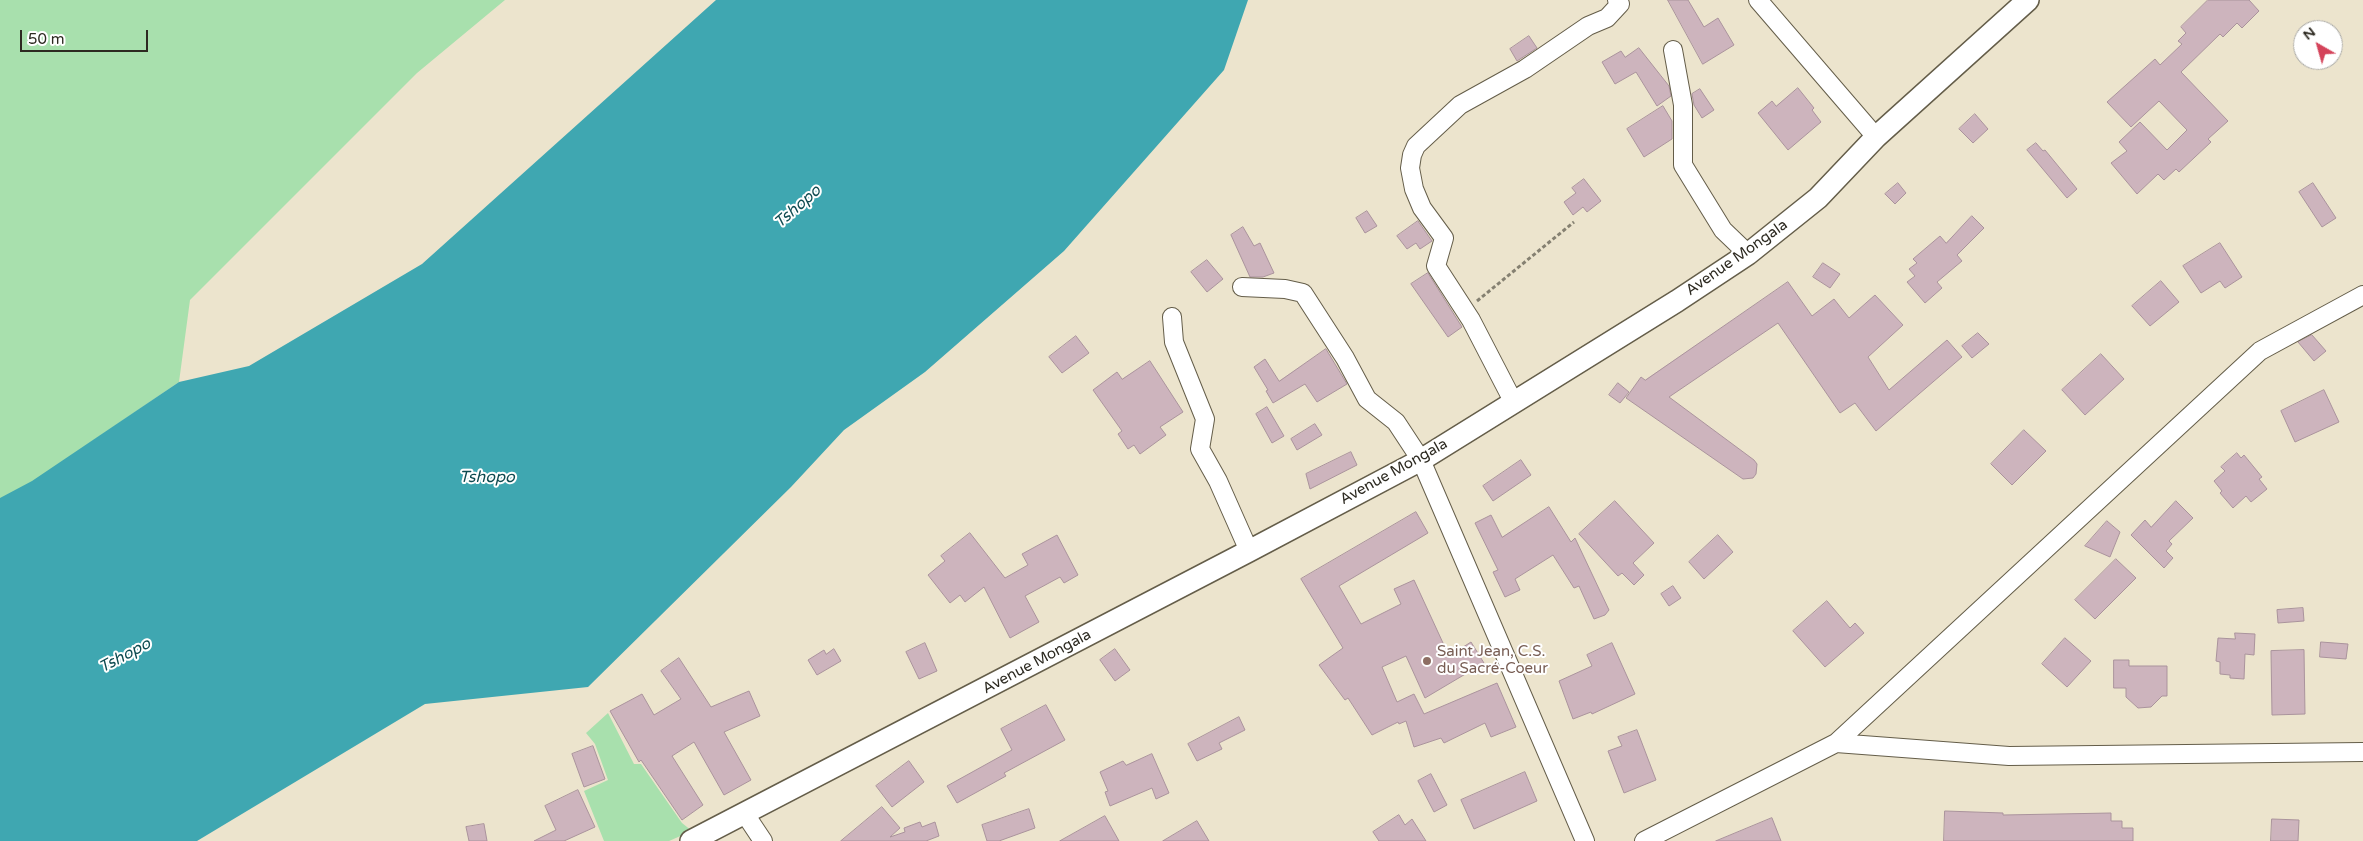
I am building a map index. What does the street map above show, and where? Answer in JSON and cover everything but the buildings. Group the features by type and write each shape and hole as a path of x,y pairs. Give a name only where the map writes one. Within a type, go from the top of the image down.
{"street":[{"path":"1514,403 1465,310 1436,266 1444,238 1422,208 1414,189 1410,168 1412,155 1416,146 1460,105 1525,69 1588,26 1607,18 1620,4 1618,0"},
{"path":"1758,0 1876,137"},
{"name":"Avenue Mongala","path":"691,841 1420,460 1514,403 1748,254 1818,198 1876,137 2028,0"},
{"path":"1673,50 1683,105 1683,165 1723,230 1748,254"},
{"path":"1242,287 1285,289 1303,293 1345,358 1367,399 1396,422 1420,460 1585,841"},
{"path":"1644,841 1836,743 2260,351 2363,295"},
{"path":"1172,317 1174,342 1205,419 1200,448 1218,481 1249,551"},
{"path":"1836,743 2009,756 2363,752"},
{"path":"745,814 763,841"}],"path":[{"path":"1465,310 1574,222"}],"green space":[{"path":"0,0 505,0 417,73 190,300 179,382 0,504"},
{"path":"608,713 634,764 641,764 682,823 692,831 669,841 604,841 584,791 608,780 595,744 586,733"}],"water":[{"name":"Tshopo","path":"716,0 1248,0 1224,70 1064,251 925,372 844,430 791,487 588,687 425,704 197,841 0,841 0,498 32,481 179,382 249,366 422,264"}],"place":[{"name":"Saint Jean, C.S. du Sacré-Coeur","path":"1427,661"}]}
